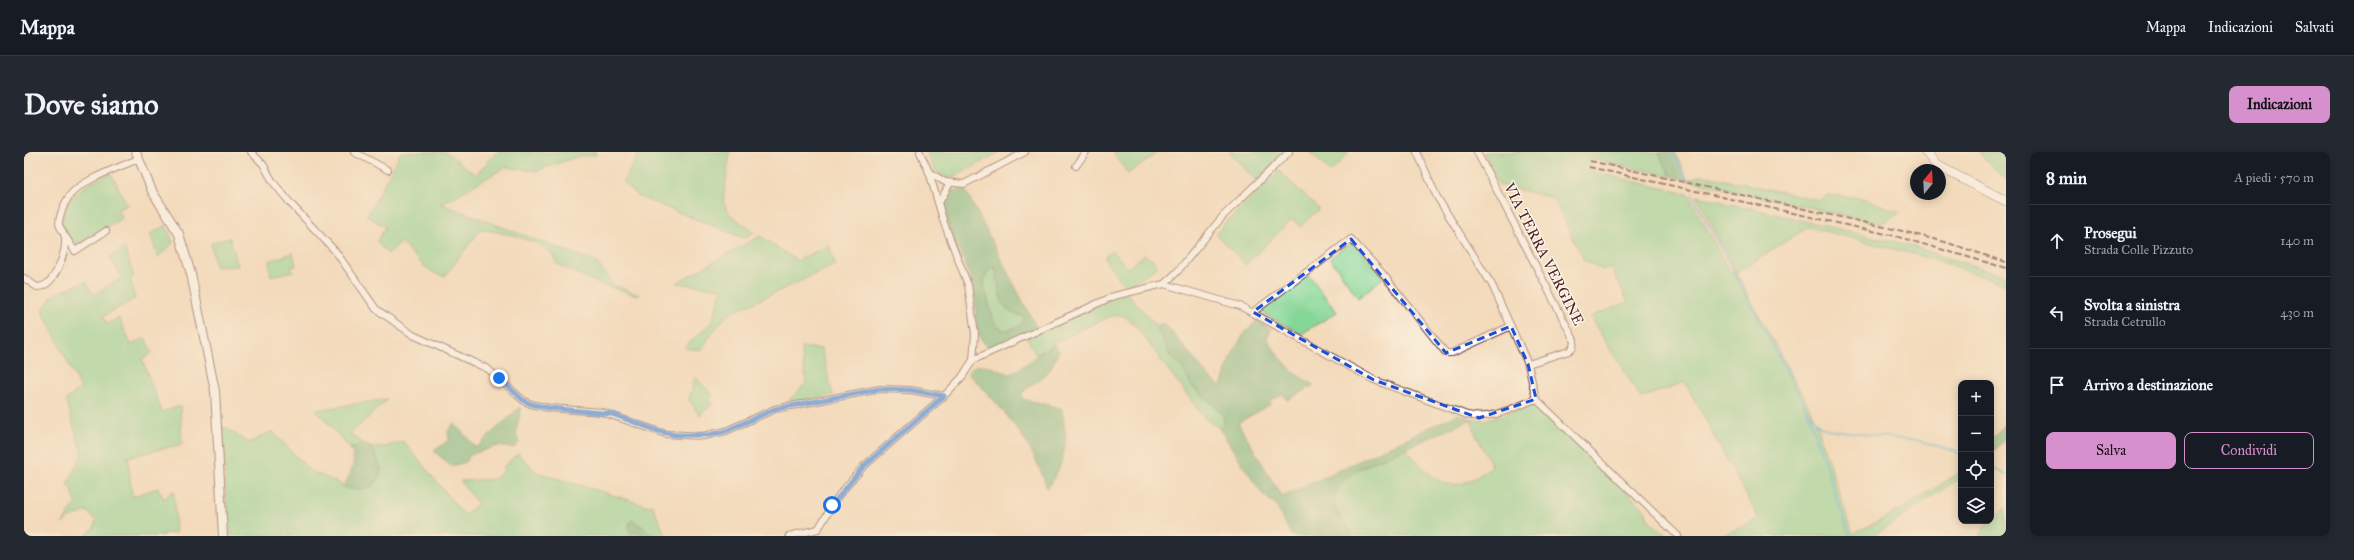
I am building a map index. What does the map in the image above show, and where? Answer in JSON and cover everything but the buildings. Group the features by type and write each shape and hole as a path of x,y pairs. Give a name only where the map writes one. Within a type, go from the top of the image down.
{"main road":[{"path":"1926,152 1936,165 2006,201"}],"street":[{"path":"252,152 263,164 273,182 291,204 336,252 376,309 413,335 488,369 524,401 531,404 549,408 602,412 666,434 703,436 726,431 775,409 880,389 910,390 944,396"},
{"path":"354,152 388,170"},
{"path":"789,536 818,528 839,495 863,467 944,396 962,377 973,360 975,334 968,285 944,223 929,172 920,152"},
{"path":"929,172 950,183 969,183 1025,152"},
{"path":"1076,166 1086,152"},
{"path":"973,360 1114,296 1164,284 1177,272 1223,216 1289,152"},
{"path":"1416,152 1437,197 1492,285 1528,364 1536,399 1586,450 1678,536"},
{"name":"VIA TERRA VERGINE","path":"1478,152 1574,340 1573,347 1569,351 1528,364"},
{"path":"106,231 75,251 59,225 65,203 74,191 87,182 137,156 152,191 179,234 191,274 215,391 223,536"},
{"path":"939,203 950,183"},
{"path":"24,278 37,287 49,283 61,258 65,236"},
{"path":"1253,312 1352,239 1383,274 1446,353 1452,353 1511,326"},
{"path":"1164,284 1224,301 1253,312 1374,380 1467,415 1479,418 1490,416 1536,399"}],"highlighted area":[{"path":"1351,239 1446,353 1511,326 1528,364 1536,399 1479,418 1374,380 1253,312"}],"green space":[{"path":"401,152 446,152 476,175 497,152 596,152 596,155 576,157 536,171 506,167 441,204 596,262 614,285 640,295 638,296 601,284 557,264 552,253 536,243 512,235 481,229 445,276 439,275 427,268 401,242 388,254 377,242 385,227 367,216"},
{"path":"640,152 730,152 723,201 730,215 754,232 744,238 637,196 623,182"},
{"path":"926,152 1000,152 958,175 947,178 935,171"},
{"path":"1113,152 1158,152 1128,174"},
{"path":"1229,152 1285,152 1256,181"},
{"path":"1310,152 1348,152 1349,153 1330,172"},
{"path":"1484,152 1658,152 1671,176 1591,159 1588,171 1688,194 1730,273 1736,272 1697,196 1908,245 2006,276 2006,285 1940,261 1808,227 1736,273 1809,407 1819,430 1821,440 1853,534 1897,512 1958,474 1958,479 1873,536 1721,536 1759,519 1685,382 1641,398 1590,317 1628,302 1612,268 1603,270 1584,260 1553,198 1499,185"},
{"path":"1658,152 1675,152 1688,180 1671,176"},
{"path":"1978,152 2006,152 2006,180"},
{"path":"1279,171 1319,209 1300,227 1292,219 1246,265 1218,237 1216,232"},
{"path":"111,173 127,205 117,210 122,218 75,246 61,223 64,212 78,191"},
{"path":"1702,175 1820,200 1828,195 1862,198 1900,212 1881,224 1688,180"},
{"path":"965,189 1037,329 994,348 981,341 978,334 975,296 969,273 950,229 943,206 951,191","holes":["995,268 999,292 1003,304 1012,313 1024,317 1020,326 1004,330 996,325 992,318 984,282 986,274 990,271"]},
{"path":"166,225 173,243 158,257 150,234"},
{"path":"760,236 797,261 829,245 835,265 727,315 709,337 702,350 684,348 712,322 722,289 676,283"},
{"path":"230,238 238,266 215,267 211,243"},
{"path":"1354,244 1384,277 1358,298 1330,258 1346,246"},
{"path":"125,248 134,277 130,279 135,299 103,316 107,324 119,318 131,345 145,338 152,353 142,359 162,412 180,406 182,444 128,457 132,497 158,488 164,499 174,490 176,533 164,533 163,536 85,536 94,528 96,521 87,511 69,518 62,524 76,503 72,490 66,483 70,480 82,454 66,400 81,388 42,311 53,295 86,281 93,295 122,278 110,257"},
{"path":"1112,251 1128,268 1145,254 1150,259 1151,258 1158,267 1130,285 1121,282 1105,259 1105,256"},
{"path":"293,253 296,266 291,267 293,271 271,276 269,261"},
{"path":"995,268 999,281 998,287 1011,313 1024,317 1020,326 1004,330 996,325 992,318 984,282 987,274"},
{"path":"1309,275 1337,312 1301,334 1259,311"},
{"path":"1128,294 1156,326 1171,357 1183,369 1192,386 1217,408 1224,418 1224,425 1218,427 1205,419 1135,325 1127,318 1120,315 1111,316 1076,332 1036,355 1026,336 1115,297"},
{"path":"1257,321 1271,329 1267,338 1287,365 1299,376 1314,385 1287,400 1283,394 1269,401 1271,404 1238,423 1282,497 1458,414 1472,419 1360,468 1340,484 1334,498 1337,513 1354,536 1292,536 1275,504 1263,495 1218,427 1224,425 1224,418 1217,408 1192,386 1183,369 1171,357 1156,326 1164,323 1209,377 1221,387 1234,351 1250,327"},
{"path":"1054,345 1059,350 1050,370 1022,393 1023,399 1061,408 1065,430 1064,450 1058,470 1047,488 1033,455 1015,426 993,399 968,373 972,368 982,365 1011,374"},
{"path":"801,347 821,349 833,395 786,403 806,383"},
{"path":"695,377 713,395 708,400 712,404 700,415 689,400"},
{"path":"388,399 350,434 365,444 350,448 316,410"},
{"path":"1538,403 1646,511 1648,519 1667,536 1354,536 1338,514 1334,498 1336,490 1343,482 1352,474 1405,448 1426,470 1435,478 1444,483 1454,484 1465,482 1477,476 1492,466 1474,430 1472,419 1485,420"},
{"path":"520,407 520,416 516,431 519,443 514,448 497,446 470,455 466,462 451,466 434,451 449,440 448,431 454,423 476,448"},
{"path":"2006,424 2006,438 1994,451 1994,435"},
{"path":"223,426 249,443 272,431 309,470 353,490 382,470 370,447 385,447 403,441 464,515 478,504 460,481 495,479 505,469 503,467 518,453 536,472 649,506 652,505 666,536 655,536 640,526 630,533 635,536 231,536 226,499"},
{"path":"365,444 371,449 378,460 380,476 377,482 366,488 351,489 343,487 353,463 350,448"},
{"path":"2006,509 2006,536 1980,536 1986,524 1994,524 1994,517"},
{"path":"633,520 655,536 643,536 630,531 628,528 630,522"}],"waterway":[{"path":"1672,152 1685,177"},
{"path":"1692,194 1806,408 1850,536"},
{"path":"1807,411 1819,425 1827,429 1924,442 1958,452"},
{"path":"1994,469 2006,475"}],"railway":[{"path":"1590,161 1898,230 1945,242 2006,262"},
{"path":"1589,167 1895,236 2006,268"}],"route":[{"path":"499,378 524,401 531,404 549,408 612,414 666,434 675,435 709,435 726,431 775,409 880,389 910,390 944,396 863,467 832,505"}]}
